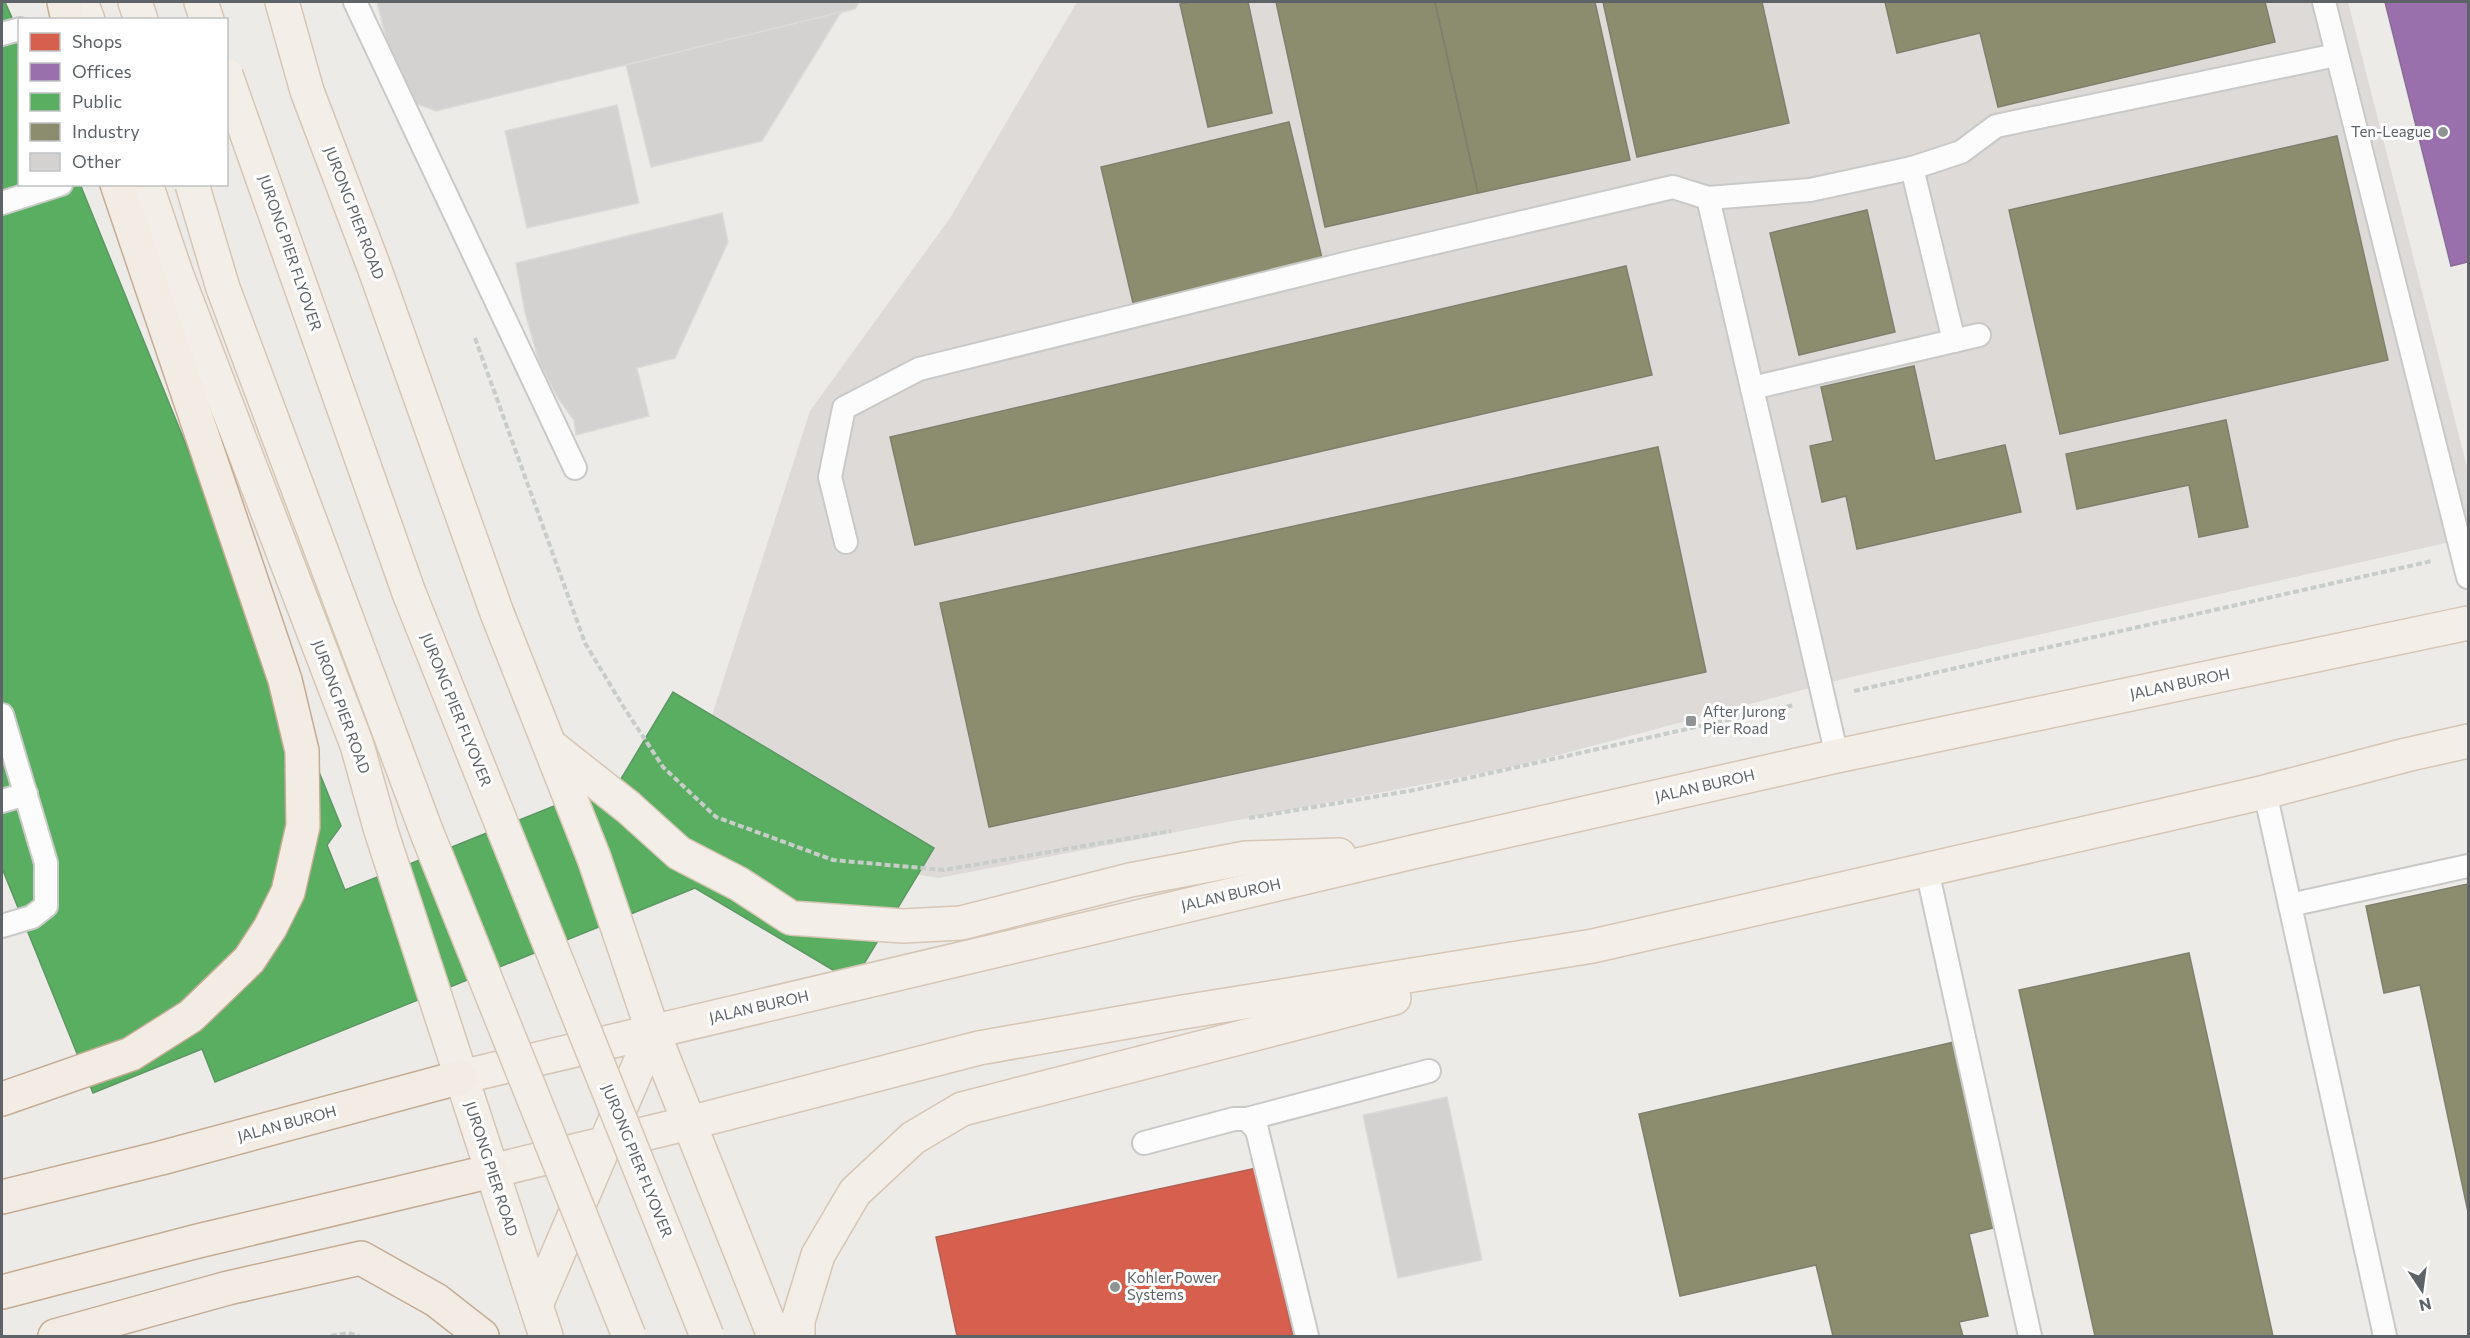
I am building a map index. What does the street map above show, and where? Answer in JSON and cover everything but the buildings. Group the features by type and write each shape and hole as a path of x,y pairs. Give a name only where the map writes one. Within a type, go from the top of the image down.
{"highway":[{"path":"2,1099 131,1054 191,1016 249,960 270,928 288,892 303,826 302,752 285,680 118,186"},
{"name":"JALAN BUROH","path":"2,1197 161,1158 461,1077"},
{"path":"2,1292 198,1241 492,1171"},
{"path":"55,1336 228,1288 361,1258 436,1300 483,1336"}],"main road":[{"path":"135,2 140,18"},
{"path":"201,2 206,18"},
{"name":"JURONG PIER ROAD","path":"282,2 307,91 378,278 497,613 594,858 653,1032 774,1336"},
{"name":"JURONG PIER FLYOVER","path":"228,81 409,593 707,1336"},
{"name":"JURONG PIER ROAD","path":"147,186 176,273 357,745 381,831 546,1336"},
{"path":"193,186 223,288 428,833 629,1336"},
{"name":"JALAN BUROH","path":"461,1077 1413,852 1838,756 2469,623"},
{"path":"798,1336 798,1321 818,1255 855,1192 913,1138 962,1109 1593,946 2265,792 2406,754 2469,741"},
{"path":"550,746 628,807 679,853 739,884 791,918 903,926 961,923 1130,880 1246,858 1413,852"},
{"path":"492,1171 979,1048 1593,946"},
{"path":"536,1305 653,1032"}],"lane":[{"path":"355,2 575,468"},
{"path":"2324,2 2469,578"},
{"path":"2,34 18,30"},
{"path":"846,542 830,477 844,408 919,369 1237,290 1673,187 1708,198 1810,190 1912,168 1961,152 1996,126 2336,55"},
{"path":"1912,168 1954,341"},
{"path":"2,203 56,186"},
{"path":"1708,198 1838,756"},
{"path":"1752,388 1978,335"},
{"path":"2,715 46,863 46,906 32,917 2,926"},
{"path":"2265,792 2385,1336"},
{"path":"2,801 26,794"},
{"path":"2290,905 2469,866"},
{"path":"1927,870 2030,1336"},
{"path":"1144,1143 1234,1119 1247,1119 1429,1071"},
{"path":"1247,1119 1257,1130 1307,1336"}],"path":[{"path":"472,328 585,643 663,767 716,817 832,860 944,870 1179,830"},
{"path":"1238,820 1415,790 2463,554"},
{"path":"331,1336 348,1333 359,1336"}],"shaded area":[{"path":"1077,2 2348,2 2468,471 2468,538 1851,677 1513,767 939,878 814,858 695,768 810,411 950,218"}],"place":[{"name":"Ten-League","path":"2443,132"},
{"name":"After Jurong Pier Road","path":"1691,721"},
{"name":"Kohler Power Systems","path":"1115,1287"}]}
